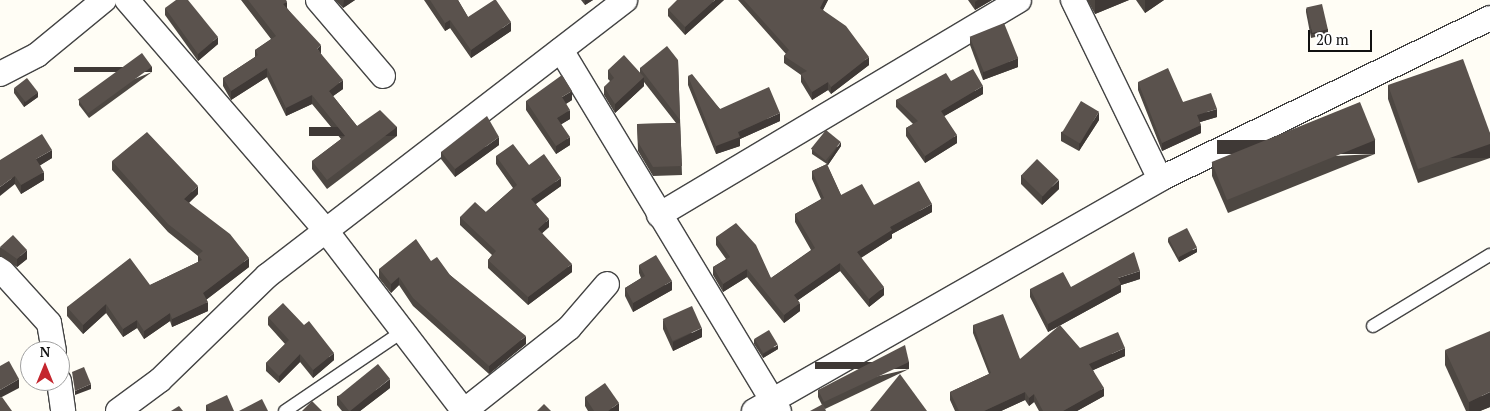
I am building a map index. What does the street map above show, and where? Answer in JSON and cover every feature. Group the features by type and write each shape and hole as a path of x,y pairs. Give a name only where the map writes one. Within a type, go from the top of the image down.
{"street":[{"path":"0,74 37,55 104,0"},
{"path":"127,0 327,232 464,411 569,328 607,284"},
{"path":"318,0 383,76"},
{"path":"118,411 160,380 267,276 327,232 625,0"},
{"path":"659,215 1019,0"},
{"path":"1072,0 1160,179"},
{"path":"561,50 659,215 769,407 1160,179 1490,18"},
{"path":"0,269 49,323 52,341"},
{"path":"60,391 63,411"}],"lane":[{"path":"1373,326 1490,255"},
{"path":"285,411 403,330"}],"building":[{"path":"176,0 188,0 218,37 198,54 165,8"},
{"path":"248,0 286,0 287,2 283,4 321,45 317,49 343,80 329,91 357,126 380,110 397,127 327,180 312,161 345,136 312,95 286,108 267,68 231,91 223,78 258,55 255,50 276,36"},
{"path":"430,0 458,0 468,17 496,0 511,22 471,50 450,20 445,23"},
{"path":"677,0 715,0 685,27 668,9"},
{"path":"744,0 824,0 820,8 846,26 869,57 831,87 828,82 812,92 801,74 807,71 784,56 789,50"},
{"path":"1322,4 1328,29 1312,33 1306,8"},
{"path":"1004,23 1018,58 984,72 970,37"},
{"path":"667,46 678,60 680,120 640,68"},
{"path":"142,53 152,67 88,113 78,99"},
{"path":"624,55 644,77 615,104 604,87 614,78 608,70"},
{"path":"1463,59 1490,133 1490,144 1418,169 1388,85"},
{"path":"1168,68 1183,102 1211,93 1217,109 1197,115 1201,125 1162,143 1138,82"},
{"path":"973,69 983,86 941,111 957,135 925,156 906,128 918,121 896,100 946,73 951,81"},
{"path":"692,74 720,109 769,87 780,113 738,132 740,137 716,146 688,76"},
{"path":"562,75 572,91 562,97 570,110 557,118 570,137 556,146 526,101"},
{"path":"27,78 38,92 25,102 14,88"},
{"path":"1081,101 1099,112 1080,144 1062,133"},
{"path":"1360,102 1375,140 1227,200 1212,162"},
{"path":"487,116 499,137 455,169 441,152"},
{"path":"680,123 682,166 653,167 638,142 637,124"},
{"path":"826,130 841,142 826,161 811,149"},
{"path":"147,132 198,186 184,199 230,234 249,258 203,293 208,302 172,319 170,313 144,331 137,320 123,329 106,304 83,325 67,307 130,258 150,285 202,260 198,255 203,251 168,224 112,161"},
{"path":"42,134 52,150 36,159 44,172 21,185 15,176 0,187 0,160"},
{"path":"513,144 529,165 544,154 561,178 531,199 549,219 538,229 572,264 528,297 488,260 496,251 460,217 475,202 486,212 517,185 496,156"},
{"path":"1037,159 1059,180 1043,196 1021,176"},
{"path":"827,164 841,195 862,184 874,205 919,181 932,204 890,227 892,230 857,252 884,287 869,299 840,263 794,295 800,303 784,315 747,269 723,284 713,267 730,257 716,237 736,223 756,245 771,278 815,248 795,214 824,198 812,171"},
{"path":"1187,228 1197,248 1178,257 1168,238"},
{"path":"13,235 27,250 17,259 0,247"},
{"path":"416,239 431,261 437,257 450,275 526,336 489,366 413,298 399,277 391,284 379,269"},
{"path":"1134,252 1140,271 1118,278 1121,284 1048,324 1030,289 1063,272 1071,287"},
{"path":"656,255 672,281 633,303 625,288 645,276 639,265"},
{"path":"283,303 304,325 309,321 334,353 313,370 300,354 279,376 266,363 289,340 268,317"},
{"path":"692,306 702,328 673,341 663,319"},
{"path":"1003,314 1020,359 1060,325 1080,348 1118,332 1125,348 1089,364 1104,388 1063,411 1043,411 1034,394 1029,398 1025,392 984,411 959,411 950,392 991,373 973,325"},
{"path":"769,330 778,345 763,353 754,339"},
{"path":"1490,331 1490,392 1469,402 1445,350"},
{"path":"905,345 909,362 824,402 818,390"},
{"path":"9,361 19,379 0,390 0,366"},
{"path":"378,364 390,379 350,411 338,397"},
{"path":"84,367 91,384 75,391 72,372"},
{"path":"900,374 927,411 870,411"},
{"path":"605,383 619,403 608,411 594,411 585,397"},
{"path":"227,395 234,411 210,411 206,405"},
{"path":"2,397 12,411 0,411 0,398"},
{"path":"262,399 268,411 239,411"},
{"path":"312,401 322,411 302,411"},
{"path":"544,404 551,411 537,411"},
{"path":"823,404 826,411 810,411"},
{"path":"179,406 183,411 171,411"}]}
